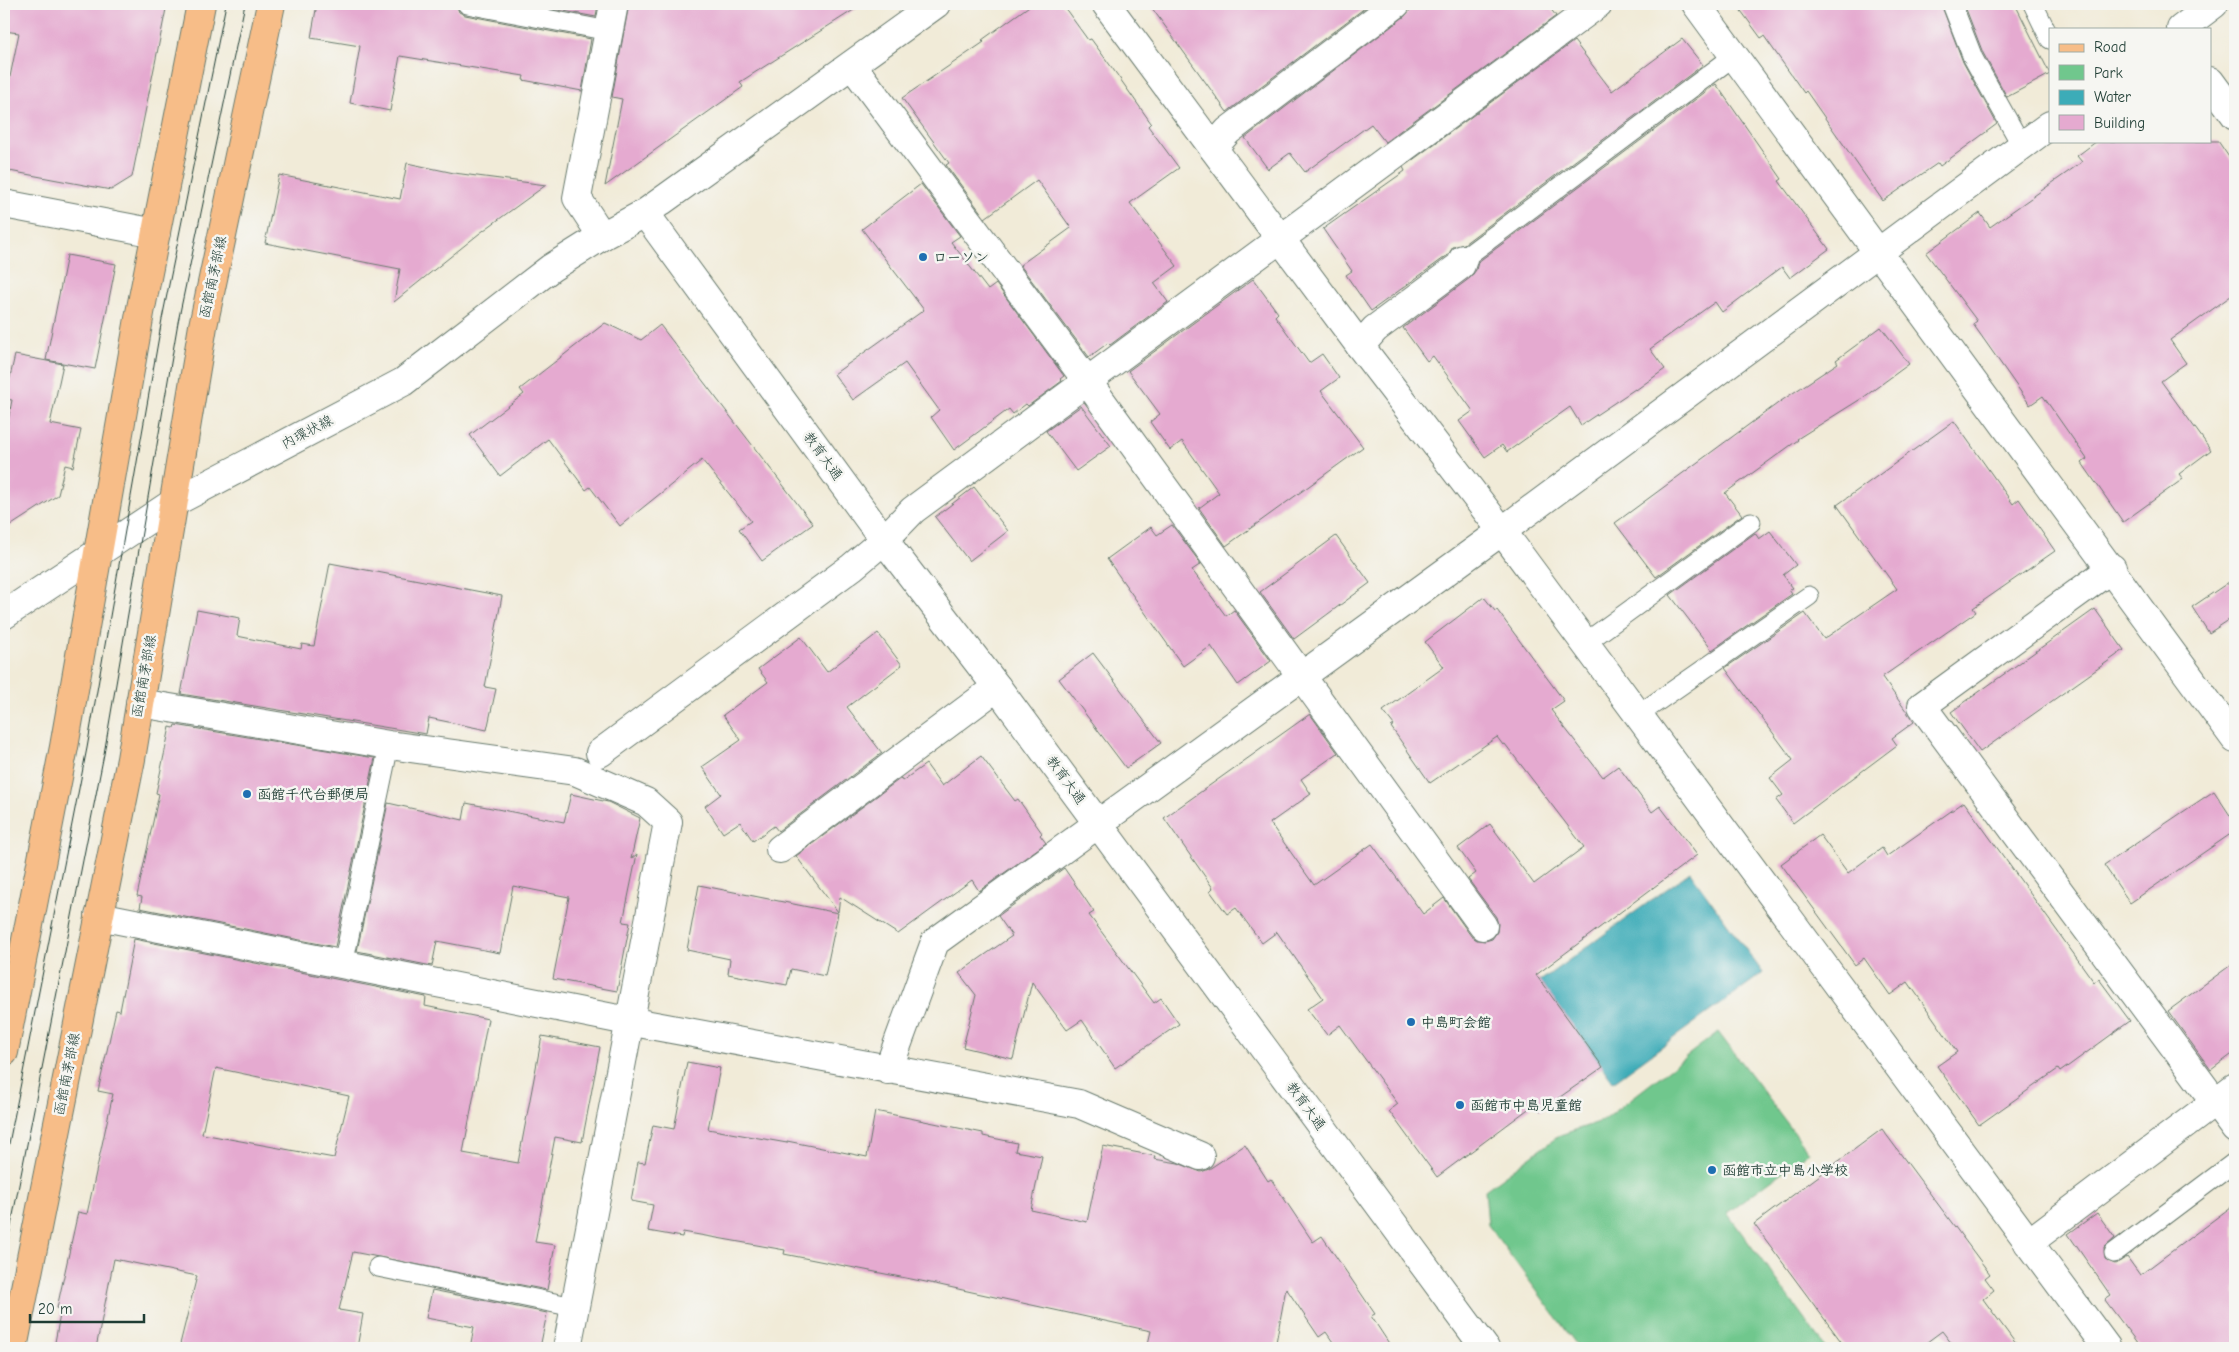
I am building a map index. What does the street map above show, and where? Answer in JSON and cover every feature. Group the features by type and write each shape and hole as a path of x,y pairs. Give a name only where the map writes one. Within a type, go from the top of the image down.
{"main road":[{"path":"4,1052 64,747 97,554 156,233 201,4"},
{"name":"函館南茅部線","path":"13,1348 140,703 203,326 271,4"}],"street":[{"path":"602,236 577,198 614,4"},
{"name":"内環状線","path":"4,616 173,503 403,382 551,268 602,236 645,213 936,4"},
{"path":"1106,4 1360,346 1502,531 2028,1243 2108,1348"},
{"path":"1213,148 1228,131 1396,4"},
{"path":"600,753 852,567 884,540 913,510 1598,4"},
{"path":"1696,4 2112,568 2235,739"},
{"path":"2181,28 2214,4"},
{"path":"852,65 1087,381 1483,926"},
{"path":"2212,84 2235,115"},
{"path":"888,1070 935,942 1502,531 2049,126"},
{"path":"4,204 156,233"},
{"name":"教育大通","path":"645,213 884,540 997,687 1485,1348"},
{"path":"1360,346 1375,329 1461,265 1463,259"},
{"path":"2112,568 1922,706 2226,1095 2235,1129"},
{"path":"780,849 997,687"},
{"path":"140,703 389,745 575,771 646,802 668,822 628,1021 567,1348"},
{"path":"99,916 628,1021 1079,1104 1200,1156"},
{"path":"2028,1243 2226,1095"}],"lane":[{"path":"467,4 609,31"},
{"path":"1952,4 1973,58 2022,146"},
{"path":"2033,4 2049,37"},
{"path":"1463,259 1734,56"},
{"path":"1585,643 1751,522"},
{"path":"1638,716 1809,596"},
{"path":"343,965 389,745"},
{"path":"2114,1254 2235,1162"},
{"path":"378,1267 574,1307"}],"green space":[{"path":"1718,1032 1809,1152 1727,1213 1826,1348 1579,1348 1488,1225 1485,1190 1560,1135 1602,1121"}],"water":[{"path":"1690,872 1763,973 1613,1082 1540,981"}],"building":[{"path":"4,4 167,4 132,177 111,190 4,170 4,106 19,33 4,31"},
{"path":"317,4 456,4 459,12 465,15 591,39 582,91 523,80 524,76 400,56 390,111 350,103 360,46 311,38"},
{"path":"526,4 598,4 596,17"},
{"path":"629,4 863,4 740,82 743,87 605,186 622,99 612,97"},
{"path":"1032,4 1062,4 1088,40 1091,39 1118,76 1151,123 1148,126 1179,168 1130,203 1177,266 1154,283 1168,302 1110,345 1108,343 1089,357 1020,265 1071,228 1037,180 985,218 946,165 949,163 902,98 984,42 982,40"},
{"path":"1149,4 1370,4 1227,112"},
{"path":"1411,4 1547,4 1556,16 1385,142 1371,124 1305,172 1290,153 1268,169 1245,138 1405,16 1410,10"},
{"path":"1736,4 1941,4 1963,62 1997,124 1940,166 1938,163 1883,201 1806,91 1804,93 1764,36 1761,38"},
{"path":"1964,4 2015,4 2049,75 2007,97 1983,53"},
{"path":"1682,39 1703,65 1464,244 1453,247 1448,255 1371,311 1346,275 1352,271 1323,229 1405,171 1403,167 1574,41 1612,91"},
{"path":"1716,84 1782,179 1779,181 1829,249 1790,278 1782,267 1722,312 1715,302 1650,349 1665,369 1581,425 1570,407 1507,452 1502,445 1485,457 1459,421 1473,411 1433,356 1427,361 1403,328 1470,278 1476,270 1478,262"},
{"path":"2218,141 2235,166 2235,293 2170,340 2186,363 2161,381 2211,450 2179,474 2183,479 2123,522 2082,463 2087,459 2043,396 2030,405 1973,324 1977,321 1926,253 1980,213 1990,227 2082,162 2077,156 2096,142"},
{"path":"407,163 454,173 546,185 480,233 394,302 400,269 265,243 279,175 400,199"},
{"path":"921,184 960,236 951,242 988,290 996,284 1064,376 1060,379 1062,381 1028,406 1026,404 1013,414 1009,409 954,450 931,417 939,410 905,363 853,400 834,374 924,310 862,229"},
{"path":"67,255 116,264 95,369 46,360"},
{"path":"1253,279 1278,313 1275,316 1309,363 1322,354 1339,378 1321,391 1363,447 1226,546 1199,508 1219,493 1182,441 1170,450 1150,422 1160,414 1128,371"},
{"path":"605,323 641,340 660,325 813,524 762,561 739,529 751,521 702,460 620,526 590,487 586,490 548,439 500,476 470,435 524,394 520,389"},
{"path":"1881,327 1909,364 1864,397 1797,439 1725,493 1742,515 1656,577 1615,523 1781,401 1838,363 1836,360"},
{"path":"15,355 63,364 50,424 81,430 73,467 65,465 58,495 4,530 4,442 12,400 5,399"},
{"path":"1081,406 1111,446 1076,471 1046,431"},
{"path":"1954,421 2013,504 2019,499 2055,551 1973,608 1976,612 1882,677 1914,722 1892,738 1897,745 1793,823 1776,800 1783,795 1770,778 1793,760 1725,668 1805,613 1824,639 1897,589 1837,505"},
{"path":"974,487 1008,531 969,561 935,517"},
{"path":"1172,525 1201,564 1192,570 1226,616 1234,610 1271,661 1238,685 1211,646 1183,666 1107,559 1151,527 1157,535"},
{"path":"1770,531 1796,565 1783,575 1793,588 1789,590 1792,594 1712,650 1670,595 1755,533 1759,539"},
{"path":"1336,536 1370,583 1294,639 1260,592"},
{"path":"330,563 502,596 485,687 496,689 487,730 429,718 426,734 181,694 197,610 240,618 237,636 301,649 302,644 314,646"},
{"path":"2235,578 2235,616 2209,633 2192,607"},
{"path":"1484,597 1495,611 1497,610 1564,701 1551,710 1603,777 1618,766 1652,812 1660,806 1697,855 1536,975 1603,1067 1540,1111 1535,1104 1437,1177 1389,1111 1398,1104 1340,1025 1327,1035 1307,1009 1323,998 1277,932 1262,943 1236,908 1227,914 1210,891 1213,888 1164,818 1310,714 1338,753 1301,779 1311,794 1270,823 1314,885 1372,844 1423,914 1444,898 1471,936 1477,940 1485,941 1492,939 1497,932 1498,924 1496,917 1468,879 1476,873 1458,848 1490,824 1534,884 1584,847 1505,744 1503,745 1497,737 1430,783 1391,727 1394,725 1383,711 1444,667 1425,642"},
{"path":"2095,609 2124,650 1980,752 1951,712"},
{"path":"878,633 902,665 847,707 882,753 778,831 774,826 753,841 740,822 723,833 705,806 721,794 702,767 741,740 723,715 768,682 758,669 801,637 827,672"},
{"path":"1093,653 1161,743 1126,768 1059,679"},
{"path":"175,725 375,758 335,947 140,908 142,897 137,896 159,794 156,793 170,727 174,728"},
{"path":"981,756 1015,801 1018,799 1042,833 1040,835 1046,843 979,891 972,880 898,934 840,897 838,912 796,856 901,778 902,781 926,764 942,786"},
{"path":"2214,791 2235,823 2235,831 2130,903 2104,865"},
{"path":"571,794 608,802 640,818 631,859 637,854 623,922 630,923 617,991 553,979 569,897 513,886 500,953 437,941 432,966 357,951 388,803 463,820 466,803 564,822"},
{"path":"1964,802 2094,982 2099,979 2130,1021 2060,1072 2058,1069 1979,1125 1937,1066 1957,1052 1908,982 1890,995 1864,958 1855,965 1781,864 1820,835 1848,873 1882,848 1887,856"},
{"path":"1064,868 1094,912 1089,915 1154,1003 1161,998 1179,1024 1115,1068 1082,1020 1067,1030 1032,982 1013,1059 963,1047 976,995 959,973 1012,936 998,916"},
{"path":"699,885 838,913 825,976 791,969 787,985 728,974 730,959 687,950"},
{"path":"134,939 426,997 425,1006 488,1019 463,1153 518,1163 542,1036 600,1047 582,1142 555,1137 535,1242 555,1245 547,1290 353,1252 339,1310 363,1314 357,1348 179,1348 197,1276 114,1259 96,1348 54,1348 61,1309 57,1308 78,1212 87,1214 113,1094 98,1091 116,1010 120,1011","holes":["216,1068 349,1096 334,1158 202,1134"]},
{"path":"2235,962 2235,1052 2211,1070 2168,1011"},
{"path":"687,1062 720,1068 708,1129 787,1143 787,1141 867,1157 875,1111 983,1133 983,1136 1017,1143 1015,1151 1042,1156 1031,1210 1087,1222 1103,1146 1155,1156 1154,1159 1178,1163 1201,1172 1209,1169 1245,1145 1268,1181 1271,1179 1313,1242 1322,1236 1375,1314 1371,1316 1392,1348 1337,1348 1326,1332 1319,1337 1286,1288 1275,1348 1147,1348 1151,1331 926,1282 784,1254 785,1250 683,1232 682,1237 648,1231 653,1205 631,1201 638,1162 645,1163 653,1125 674,1129"},
{"path":"1882,1129 1990,1274 1985,1278 1994,1290 1983,1299 2019,1348 1955,1348 1942,1331 1919,1348 1846,1348 1754,1224"},
{"path":"2235,1204 2235,1348 2141,1348 2105,1300 2111,1296 2068,1234 2097,1213 2115,1238 2104,1248 2105,1259 2115,1264 2127,1257 2140,1275"},
{"path":"432,1290 547,1313 540,1348 470,1348 474,1327 426,1318"}],"tram line":[{"path":"4,1169 87,748 162,319 226,4"},
{"path":"4,1261 104,754 178,322 245,4"}],"place":[{"name":"ローソン","path":"923,257"},
{"name":"函館千代台郵便局","path":"247,794"},
{"name":"中島町会館","path":"1411,1022"},
{"name":"函館市中島児童館","path":"1460,1105"},
{"name":"函館市立中島小学校","path":"1712,1170"}]}
